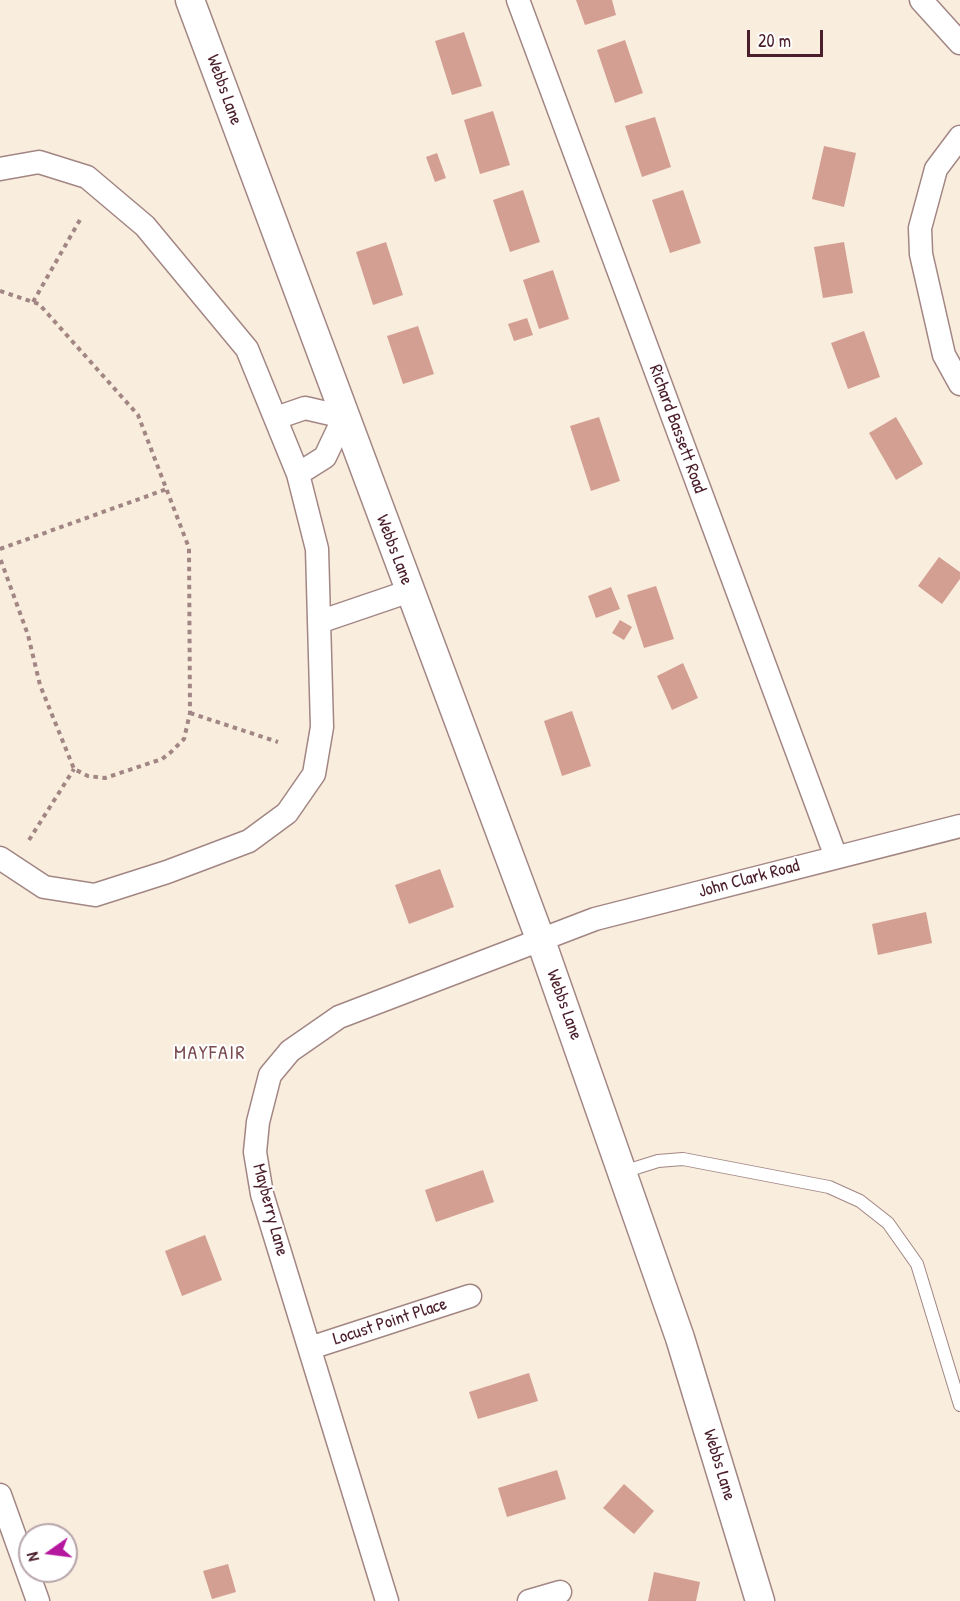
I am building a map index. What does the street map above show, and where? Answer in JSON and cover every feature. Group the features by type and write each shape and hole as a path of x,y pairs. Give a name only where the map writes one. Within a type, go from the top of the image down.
{"street":[{"name":"Webbs Lane","path":"190,0 541,941 680,1338 760,1601"},
{"name":"Richard Bassett Road","path":"518,0 836,857"},
{"path":"921,0 960,43"},
{"path":"960,137 936,169 920,228 921,254 944,355 960,384"},
{"path":"0,170 39,162 87,177 145,226 247,349 298,474 317,549 322,727 314,774 287,813 259,834 239,845 167,872 95,895 44,887 0,858"},
{"path":"276,418 305,408 344,417 325,458 298,474"},
{"path":"319,622 410,591"},
{"name":"John Clark Road","path":"541,941 595,920 960,826"},
{"name":"Mayberry Lane","path":"387,1601 262,1194 255,1152 258,1122 270,1075 290,1051 339,1017 541,941"},
{"name":"Locust Point Place","path":"310,1348 471,1296"},
{"path":"0,1495 38,1601"},
{"path":"529,1601 560,1592"}],"lane":[{"path":"623,1172 658,1161 682,1159 739,1168 829,1187 860,1201 888,1223 917,1264 960,1405"}],"path":[{"path":"33,302 81,218"},
{"path":"0,291 39,304 138,415 189,548 190,713 184,739 162,759 105,778 88,776 74,769 40,685 28,636 0,558"},
{"path":"0,549 167,489"},
{"path":"190,713 278,742"},
{"path":"29,840 74,769"}],"building":[{"path":"576,0 612,0 616,15 585,25"},
{"path":"464,32 482,86 452,95 435,41"},
{"path":"625,40 643,93 615,103 597,50"},
{"path":"493,111 510,165 480,174 464,120"},
{"path":"655,117 671,167 642,177 625,126"},
{"path":"824,146 856,153 844,207 812,199"},
{"path":"437,153 446,178 435,182 426,157"},
{"path":"523,190 540,242 510,252 493,200"},
{"path":"683,190 701,243 670,253 652,200"},
{"path":"386,242 403,295 373,305 356,252"},
{"path":"844,242 853,293 823,298 814,247"},
{"path":"553,270 569,319 539,329 523,280"},
{"path":"527,318 533,335 514,341 508,324"},
{"path":"418,326 434,374 403,384 387,336"},
{"path":"864,331 880,377 848,389 831,343"},
{"path":"599,417 620,481 591,491 570,426"},
{"path":"896,417 923,464 896,480 869,433"},
{"path":"939,557 960,572 960,579 942,604 918,586"},
{"path":"656,586 674,639 644,648 627,595"},
{"path":"611,587 620,609 596,618 588,596"},
{"path":"620,620 632,627 624,640 612,633"},
{"path":"683,663 698,698 672,710 657,676"},
{"path":"572,711 591,766 562,776 544,721"},
{"path":"440,869 454,907 409,924 395,885"},
{"path":"926,912 932,943 878,955 872,924"},
{"path":"483,1170 494,1202 436,1222 425,1190"},
{"path":"205,1235 222,1280 182,1296 165,1251"},
{"path":"529,1373 538,1401 478,1419 469,1392"},
{"path":"557,1470 566,1499 507,1517 498,1488"},
{"path":"624,1484 654,1511 634,1534 603,1508"},
{"path":"228,1564 236,1592 212,1599 203,1571"},
{"path":"654,1572 700,1582 696,1601 648,1601"}],"district":[{"name":"MAYFAIR","path":"210,1054"}]}
